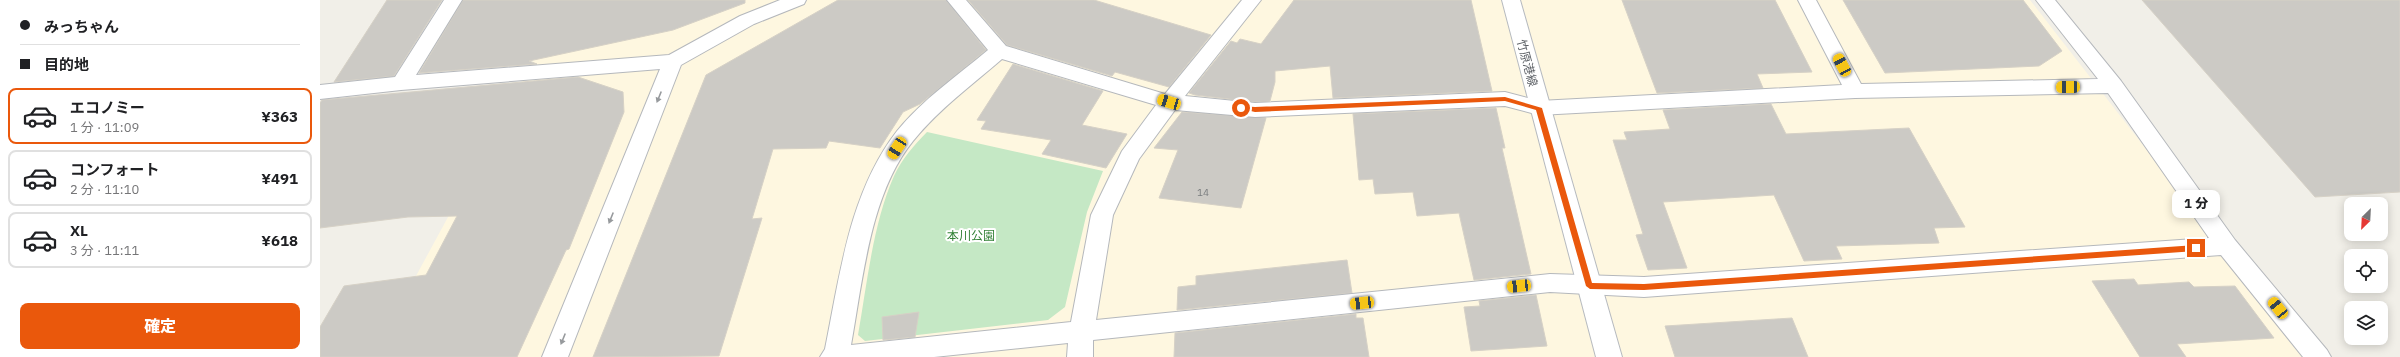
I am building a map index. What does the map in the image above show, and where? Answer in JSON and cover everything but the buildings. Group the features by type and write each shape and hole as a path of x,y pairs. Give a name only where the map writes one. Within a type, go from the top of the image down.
{"street":[{"path":"401,83 453,0"},
{"path":"320,92 401,83 673,61 747,20 797,0"},
{"path":"956,0 999,50 1169,102 1255,110 1505,99 1539,108 1855,91 2114,86"},
{"path":"1080,357 1081,333 1102,215 1130,156 1169,102 1252,0"},
{"name":"竹原港線","path":"1511,0 1539,108 1609,357"},
{"path":"1807,0 1855,91"},
{"path":"2045,0 2114,86 2227,246 2318,357"},
{"path":"836,357 866,213 882,170 904,136 999,50"},
{"path":"555,357 673,61"},
{"path":"833,357 1081,333 1550,282 1590,286 1644,287 2227,246"}],"shaded area":[{"path":"462,0 2030,0 2308,357 372,357 536,55 414,67"}],"green space":[{"name":"本川公園","path":"927,132 1103,171 1087,212 1065,307 1048,320 865,341 858,335 876,234 887,194 894,176 901,164 913,147"}],"route":[{"path":"1241,108 1255,110 1505,99 1539,108 1590,286 1644,287 2196,248"}]}
